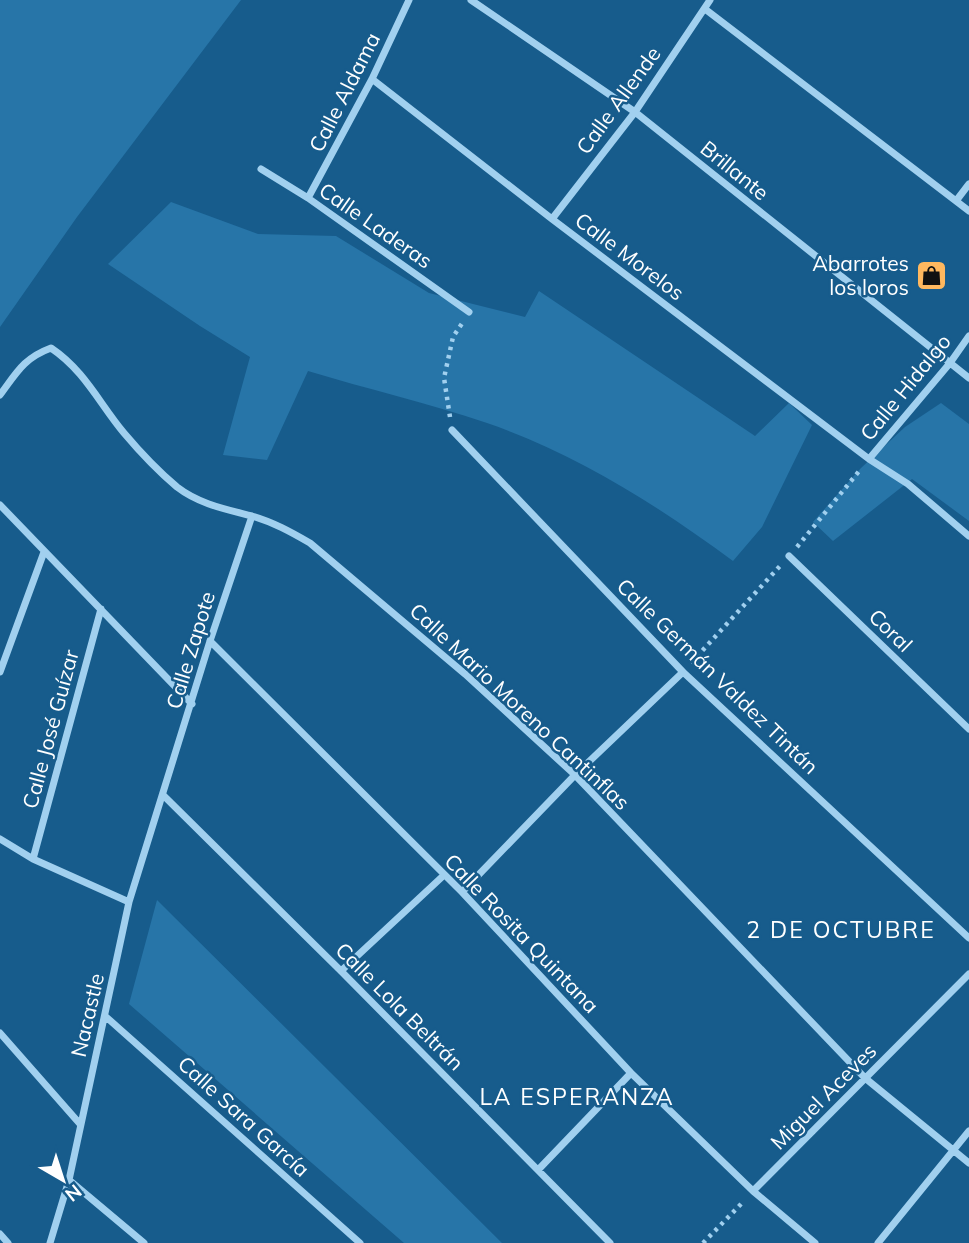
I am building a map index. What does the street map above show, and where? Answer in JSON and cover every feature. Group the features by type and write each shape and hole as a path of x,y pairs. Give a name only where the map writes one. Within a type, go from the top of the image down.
{"street":[{"name":"Calle Aldama","path":"308,198 372,79 409,0"},
{"name":"Brillante","path":"471,0 635,112 969,378"},
{"name":"Calle Allende","path":"552,219 635,112 710,0"},
{"path":"705,9 969,211"},
{"name":"Calle Morelos","path":"372,79 869,459 908,484 969,536"},
{"name":"Calle Laderas","path":"261,169 308,198 469,312"},
{"path":"956,201 969,184"},
{"name":"Calle Hidalgo","path":"869,459 950,363 969,336"},
{"name":"Calle Mario Moreno Cantinflas","path":"0,395 23,362 51,348 71,361 124,433 160,472 180,489 217,509 252,516 287,529 310,543 465,674 575,775 865,1078 969,1163"},
{"name":"Calle Germán Valdez Tintán","path":"452,430 683,672 969,938"},
{"path":"0,505 192,704"},
{"name":"Calle Zapote","path":"163,795 252,516"},
{"path":"0,672 44,552"},
{"name":"Coral","path":"789,556 969,729"},
{"name":"Calle José Guízar","path":"33,859 101,609"},
{"name":"Calle Rosita Quintana","path":"210,641 462,892 631,1073 753,1191 815,1243"},
{"path":"462,892 575,775 683,672"},
{"name":"Nacastle","path":"50,1243 69,1180 129,902 163,795"},
{"name":"Calle Lola Beltrán","path":"163,795 610,1243"},
{"path":"0,839 33,859 129,902"},
{"path":"341,971 443,876"},
{"name":"Miguel Aceves","path":"753,1191 969,974"},
{"name":"Calle Sara García","path":"105,1016 360,1243"},
{"path":"0,1033 80,1124"},
{"path":"538,1170 631,1073"},
{"path":"878,1243 969,1131"},
{"path":"69,1180 144,1243"},
{"path":"0,1234 8,1243"}],"path":[{"path":"452,430 444,378 453,337 469,312"},
{"path":"703,1243 753,1191"}],"shaded area":[{"path":"0,0 241,0 77,217 0,327"},
{"path":"171,202 258,234 336,236 429,293 525,317 539,291 755,436 789,403 812,425 762,527 733,561 645,501 553,450 487,423 308,371 267,460 223,455 250,357 108,264"},
{"path":"941,403 969,424 969,521 912,479 833,541 813,522 861,468 905,427"},
{"path":"157,900 502,1243 404,1243 129,1004"}],"place":[{"name":"Abarrotes los loros","path":"932,275"}],"district":[{"name":"2 DE OCTUBRE","path":"841,929"},
{"name":"LA ESPERANZA","path":"577,1096"}]}
